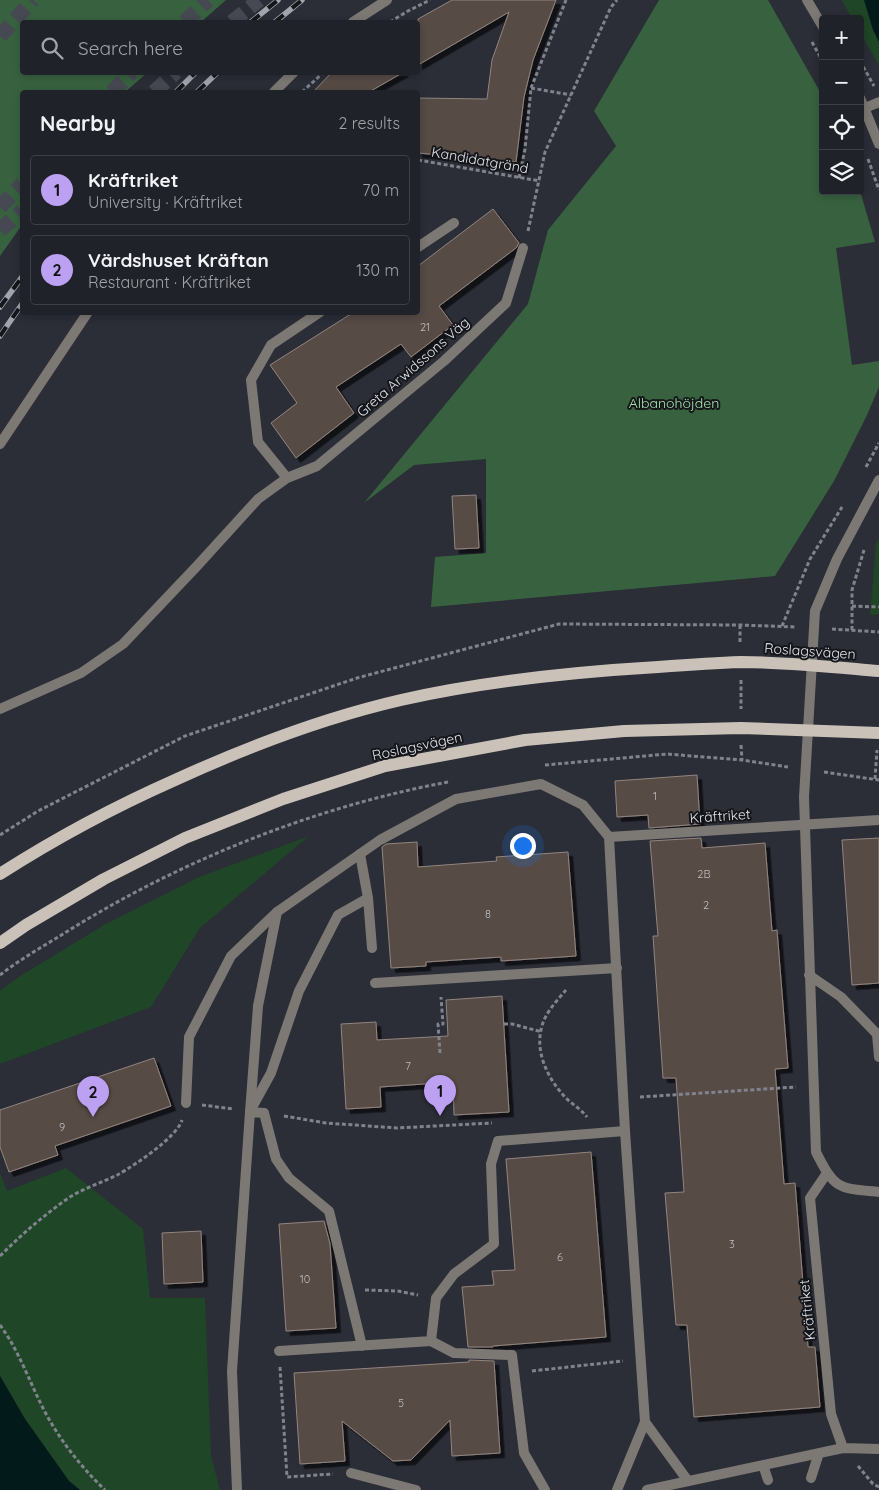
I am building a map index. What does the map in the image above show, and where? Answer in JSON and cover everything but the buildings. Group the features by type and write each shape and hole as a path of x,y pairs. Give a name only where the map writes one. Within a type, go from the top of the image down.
{"main road":[{"name":"Roslagsvägen","path":"0,874 34,852 122,804 232,754 332,719 400,700 470,686 608,670 740,662 879,671"},
{"name":"Roslagsvägen","path":"0,942 104,879 185,838 283,799 384,766 525,740 624,730 741,728 879,733"}],"street":[{"path":"356,20 387,0"},
{"path":"806,0 819,21"},
{"path":"276,90 291,75"},
{"path":"865,108 879,102"},
{"path":"864,105 879,144"},
{"path":"420,246 454,223"},
{"name":"Greta Arwidssons Väg","path":"0,710 81,673 123,644 258,499 288,478 317,466 444,361 506,304 523,248"},
{"path":"0,444 86,315"},
{"path":"288,478 258,442 251,380 271,345 316,315"},
{"path":"879,480 837,559 816,605 804,797 816,1152 827,1173 840,1187 879,1192"},
{"path":"186,1102 189,1037 231,956 278,912 380,840 456,799 541,784 583,805 608,837 625,1131 645,1422 617,1490"},
{"name":"Kräftriket","path":"608,837 879,820"},
{"path":"360,854 368,898 372,948"},
{"path":"250,1112 271,1073 299,991 338,915 368,898"},
{"path":"237,1490 232,1371 250,1112 258,1006 278,912"},
{"path":"375,983 617,968"},
{"path":"810,975 841,997 877,1034 879,1057"},
{"path":"250,1112 264,1113 276,1159 289,1178 329,1211 362,1346"},
{"path":"431,1341 436,1298 454,1274 494,1244 491,1164 498,1141 625,1131"},
{"name":"Kräftriket","path":"827,1173 810,1198 831,1414 843,1448"},
{"path":"279,1351 431,1341 454,1352 512,1355 524,1453 545,1490"},
{"path":"645,1422 688,1481"},
{"path":"647,1490 843,1448 879,1449"},
{"path":"811,1478 818,1453"},
{"path":"763,1465 768,1480"},
{"path":"351,1472 416,1490"}],"path":[{"path":"393,20 408,10 430,0"},
{"path":"519,178 525,149 531,88 566,0"},
{"path":"523,248 540,181 545,152 611,7 617,0"},
{"path":"864,68 876,91"},
{"path":"304,90 321,75"},
{"path":"531,88 571,95"},
{"path":"868,157 879,190"},
{"name":"Kandidatgränd","path":"420,160 540,181"},
{"path":"852,630 852,590 866,545"},
{"path":"852,606 879,607"},
{"path":"740,625 742,760"},
{"path":"579,1120 588,1119 581,1110 564,1097 552,1080 542,1062 540,1038 545,1018 581,970"},
{"path":"440,979 443,1024 438,1024 440,1053"},
{"path":"504,1024 512,1024 542,1032"},
{"path":"623,1098 814,1086"},
{"path":"0,1256 24,1232 69,1198 119,1174 165,1142 180,1124 186,1102 250,1112"},
{"path":"264,1113 326,1123 397,1128 494,1123"},
{"path":"348,1290 398,1291 436,1298"},
{"path":"0,1325 19,1356 40,1402 73,1456 105,1490"},
{"path":"279,1351 287,1477 351,1472"},
{"path":"514,1373 640,1360"}],"green space":[{"path":"0,0 226,0 203,20 20,20 20,75 145,75 127,90 20,90 20,228 0,256"},
{"name":"Albanohöjden","path":"659,0 768,0 819,90 819,195 861,195 875,242 836,248 852,365 879,361 879,387 834,481 775,576 431,607 435,557 486,553 486,459 414,465 364,503 528,304 548,230 616,146 594,111"},
{"path":"842,0 879,0 879,66 864,39 864,15 850,15"},
{"path":"879,538 879,614 870,615 876,544"},
{"path":"309,836 200,928 151,1007 0,1064 0,991 17,978 104,925 199,877"},
{"path":"66,1168 143,1229 150,1298 205,1298 211,1456 220,1490 80,1490 69,1481 25,1419 0,1376 0,1173 7,1191"}],"shaded area":[{"path":"864,0 879,0 879,42 873,30"},
{"path":"0,1376 25,1419 69,1481 80,1490 0,1490"}],"tunnel":[{"path":"0,36 33,0"},
{"path":"187,20 208,0"},
{"path":"234,20 259,0"},
{"path":"114,90 129,75"},
{"path":"156,90 173,75"},
{"path":"0,207 20,186"},
{"path":"0,230 20,213"}],"railway":[{"path":"253,20 278,0"},
{"path":"277,20 302,0"},
{"path":"178,90 193,75"},
{"path":"199,90 215,75"},
{"path":"0,307 20,280"},
{"path":"0,336 20,307"}],"place":[{"name":"Kräftriket","path":"440,1116"},
{"name":"Värdshuset Kräftan","path":"93,1117"}]}
